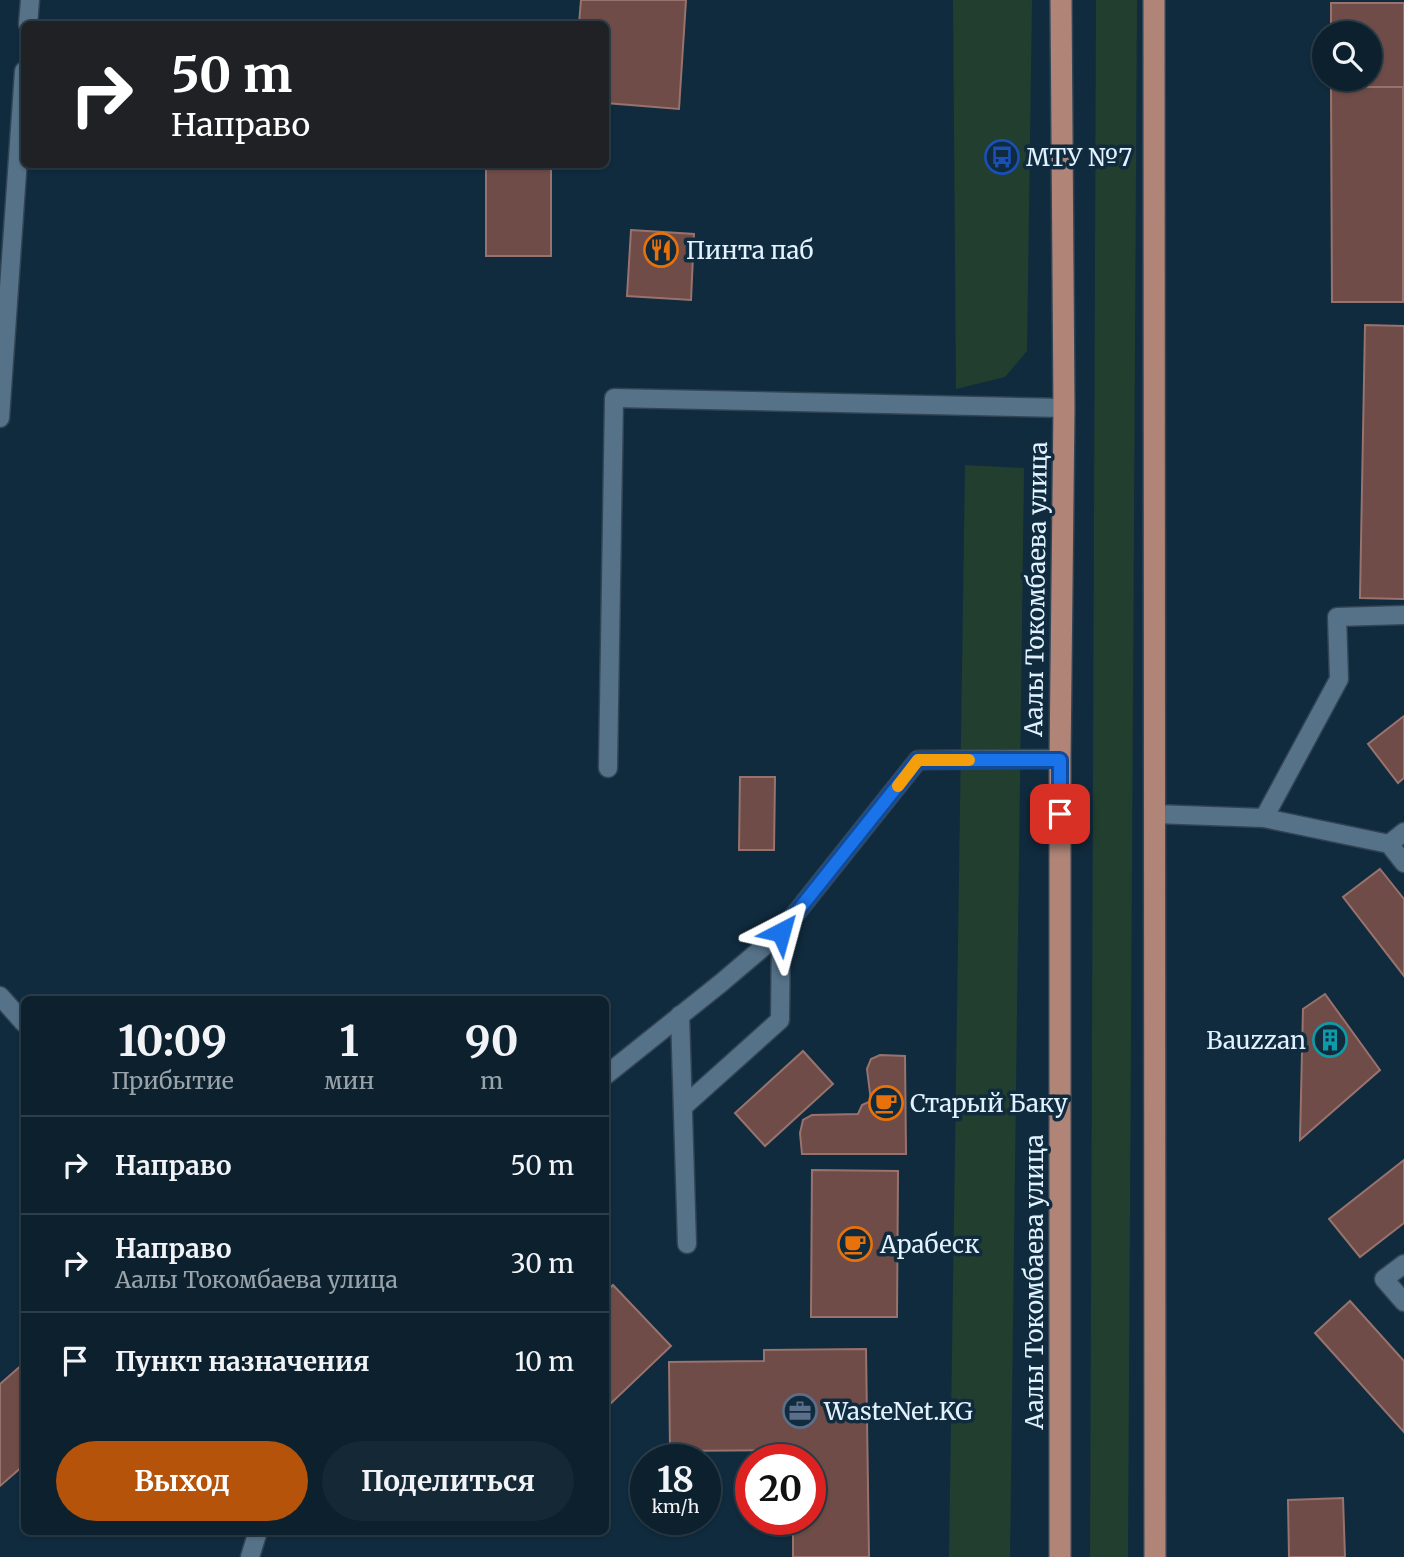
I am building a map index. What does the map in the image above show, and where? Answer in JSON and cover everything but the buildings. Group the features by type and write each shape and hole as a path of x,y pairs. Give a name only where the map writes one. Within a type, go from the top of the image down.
{"main road":[{"name":"Аалы Токомбаева улица","path":"1060,1557 1060,760 1064,408 1061,0"},
{"path":"1154,0 1155,1557"}],"lane":[{"path":"28,21 30,0"},
{"path":"0,418 21,114"},
{"path":"608,768 614,398 1064,408"},
{"path":"1264,818 1339,679 1338,617 1404,615"},
{"path":"609,1073 781,932 918,760 1060,760"},
{"path":"1155,814 1264,818 1389,844 1404,863"},
{"path":"1389,844 1404,832"},
{"path":"683,1107 780,1020 781,932"},
{"path":"0,996 21,1020"},
{"path":"680,1015 687,1244"},
{"path":"1404,1264 1384,1279 1404,1301"},
{"path":"250,1557 257,1535"}],"green space":[{"path":"953,0 1032,0 1027,351 1005,377 956,389"},
{"path":"1096,0 1137,0 1128,1557 1090,1557"},
{"path":"965,465 1024,468 1010,1557 949,1557"}],"slow traffic":[{"path":"898,786 918,760 969,760"}],"place":[{"name":"МТУ №7","path":"1002,157"},
{"name":"Пинта паб","path":"661,250"},
{"name":"Bauzzan","path":"1330,1040"},
{"name":"Старый Баку","path":"886,1103"},
{"name":"Арабеск","path":"855,1244"},
{"name":"WasteNet.KG","path":"800,1411"}],"route":[{"path":"781,932 918,760 1060,760 1060,814"}]}
